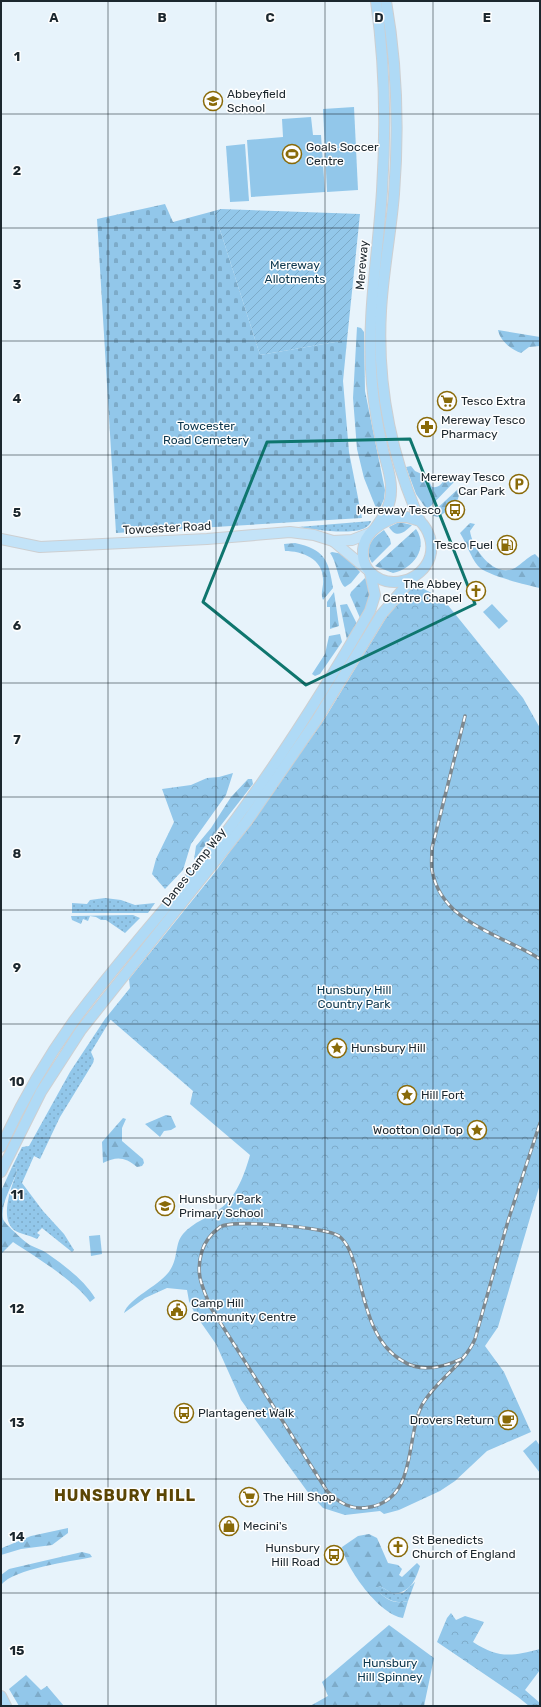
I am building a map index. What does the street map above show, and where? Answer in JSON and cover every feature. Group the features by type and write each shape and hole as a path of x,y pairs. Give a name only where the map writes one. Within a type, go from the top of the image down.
{"highway":[{"name":"Mereway","path":"373,530 389,504 391,491 389,474 378,426 372,384 370,346 371,315 382,190 384,101 382,60 376,1"},
{"name":"Mereway","path":"386,1 394,64 397,130 394,194 381,311 380,352 383,388 401,473 420,520"},
{"path":"408,517 420,520 430,537 431,551 422,570 411,580 386,580 369,571 363,557 362,547 373,530 396,518 408,517"},
{"name":"Danes Camp Way","path":"1,1147 34,1082 72,1023 212,850 265,777 312,707 370,612 375,595 369,571"},
{"name":"Danes Camp Way","path":"1,1172 41,1092 81,1030 247,820 316,721 381,615 411,580"},
{"path":"1,1696 6,1706"}],"main road":[{"name":"Towcester Road","path":"1,540 40,547 207,539 290,532 314,535 333,541 352,540 373,530"},
{"name":"Towcester Road","path":"333,541 369,571"}],"highlighted area":[{"path":"410,439 475,604 306,685 203,602 267,442"}],"green space":[{"path":"354,107 358,190 327,192 323,109"},
{"path":"311,117 313,135 321,135 325,192 251,197 247,140 283,137 282,119"},
{"path":"245,144 249,201 230,202 226,146"},
{"name":"Towcester Road Cemetery","path":"165,204 173,222 214,211 260,355 347,340 343,381 349,452 362,518 116,533 97,219"},
{"name":"Mereway Allotments","path":"221,209 360,214 347,340 260,355 214,211"},
{"path":"357,327 361,328 364,332 365,391 385,490 384,499 378,513 364,478 357,449 353,398"},
{"path":"498,330 540,337 540,346 529,347 521,353 514,350 501,338"},
{"path":"411,466 415,471 426,476 432,487 437,487 440,485 445,478 454,479 454,482 427,510 416,494 406,467"},
{"path":"458,489 458,498 453,506 438,517 431,514"},
{"path":"371,521 367,527 360,530 339,532 298,527"},
{"path":"399,522 412,525 400,534 397,534 394,533 389,527"},
{"path":"470,523 475,524 470,531 475,546 485,560 492,566 507,570 515,568 535,554 540,559 540,588 497,576 478,566 460,533"},
{"path":"416,529 420,536 420,550 417,557 407,567 393,573 375,566"},
{"path":"384,530 390,539 391,544 372,563 369,558 368,548 372,540"},
{"path":"295,543 319,552 327,563 333,588 323,600 323,579 319,566 315,561 304,555 292,551 285,551 284,544"},
{"path":"330,553 343,554 360,572 351,583 345,587 341,581"},
{"path":"365,578 369,588 369,598 360,618 350,595 351,592"},
{"name":"Hunsbury Hill Country Park","path":"420,587 443,599 523,698 540,728 540,1184 498,1327 485,1346 504,1372 531,1432 487,1451 455,1481 440,1491 399,1510 384,1514 380,1511 345,1515 323,1508 307,1491 241,1400 216,1344 195,1314 189,1301 187,1290 167,1288 145,1298 124,1313 131,1302 168,1273 174,1263 178,1242 183,1234 192,1226 221,1208 232,1197 243,1177 250,1155 190,1104 193,1091 111,1020 105,1019 130,988 129,979 216,871 325,718 395,603 410,588"},
{"path":"334,592 339,626 330,629 330,607 327,607 327,602"},
{"path":"347,604 357,624 347,640 340,605"},
{"path":"492,604 508,621 499,629 483,612"},
{"path":"340,634 342,642 320,674 315,676 312,674 325,654 329,636"},
{"path":"233,773 226,795 191,844 183,870 165,889 152,874 156,859 174,822 162,789 191,785 207,778 219,777"},
{"path":"248,779 252,779 253,784 194,860 196,846 211,828 231,797"},
{"path":"105,898 121,900 135,905 155,903 148,913 72,913 72,903 87,904 90,900"},
{"path":"133,915 140,918 125,933 106,920 101,920 90,916 88,921 83,919 81,924 72,920 71,916"},
{"path":"105,1019 111,1019 91,1052 94,1059 93,1063 60,1117 40,1159 34,1156 22,1183 43,1211 64,1234 74,1250 72,1252 42,1228 37,1233 40,1235 37,1239 14,1230 10,1225 7,1211 9,1195 17,1172 16,1168 12,1167 22,1147 29,1146 70,1072"},
{"path":"166,1115 171,1116 176,1127 171,1130 164,1131 160,1137 145,1124"},
{"path":"123,1118 126,1119 122,1128 122,1141 143,1159 144,1163 142,1166 137,1167 125,1159 113,1159 103,1163 102,1142"},
{"path":"12,1167 16,1168 17,1172 3,1208 4,1221 27,1243 46,1252 80,1279 95,1298 90,1302 65,1278 44,1262 13,1242 2,1253 1,1191"},
{"path":"100,1235 102,1254 91,1256 89,1236"},
{"path":"536,1440 540,1446 540,1473 523,1451"},
{"path":"68,1528 68,1533 52,1545 21,1549 1,1555 2,1548 31,1536"},
{"path":"369,1534 377,1538 388,1563 398,1565 402,1569 399,1575 402,1577 417,1563 420,1566 414,1581 404,1591 393,1594 380,1586 376,1588 382,1595 394,1602 408,1601 403,1618 384,1609 365,1590 350,1567 345,1556 342,1547 358,1536"},
{"path":"82,1552 90,1554 92,1557 30,1570 8,1579 1,1585 1,1575 9,1569"},
{"path":"415,1582 408,1601 403,1602 390,1600 375,1588 380,1586 393,1594 403,1593"},
{"path":"451,1613 456,1620 465,1616 484,1622 473,1642 490,1651 498,1654 513,1654 540,1649 540,1670 525,1690 540,1703 540,1706 529,1706 437,1642 447,1618"},
{"name":"Hunsbury Hill Spinney","path":"389,1625 434,1658 424,1706 310,1706 328,1696 322,1682"},
{"path":"26,1675 41,1690 47,1686 64,1706 19,1706 9,1689"}],"railway":[{"path":"465,716 432,848 432,870 438,888 447,903 460,915 491,934 540,959"},
{"path":"461,1359 439,1367 423,1368 408,1364 391,1352 382,1342 370,1319 352,1255 348,1247 339,1236 317,1230 280,1225 228,1225 220,1227 214,1232 203,1247 199,1273 202,1286 211,1308 327,1491 346,1505 357,1508 370,1507 385,1501 396,1492 408,1465 413,1433 422,1405 428,1396 464,1357 475,1339 508,1221 540,1123"}],"place":[{"name":"Abbeyfield School","path":"213,101"},
{"name":"Goals Soccer Centre","path":"292,154"},
{"name":"Tesco Extra","path":"447,401"},
{"name":"Mereway Tesco Pharmacy","path":"427,427"},
{"name":"Mereway Tesco Car Park","path":"519,484"},
{"name":"Mereway Tesco","path":"455,510"},
{"name":"Tesco Fuel","path":"507,545"},
{"name":"The Abbey Centre Chapel","path":"476,591"},
{"name":"Hunsbury Hill","path":"337,1048"},
{"name":"Hill Fort","path":"407,1095"},
{"name":"Wootton Old Top","path":"477,1130"},
{"name":"Hunsbury Park Primary School","path":"165,1206"},
{"name":"Camp Hill Community Centre","path":"177,1310"},
{"name":"Plantagenet Walk","path":"184,1413"},
{"name":"Drovers Return","path":"508,1420"},
{"name":"The Hill Shop","path":"249,1497"},
{"name":"Mecini's","path":"229,1526"},
{"name":"St Benedicts Church of England","path":"398,1547"},
{"name":"Hunsbury Hill Road","path":"334,1555"}],"district":[{"name":"HUNSBURY HILL","path":"125,1495"}]}
